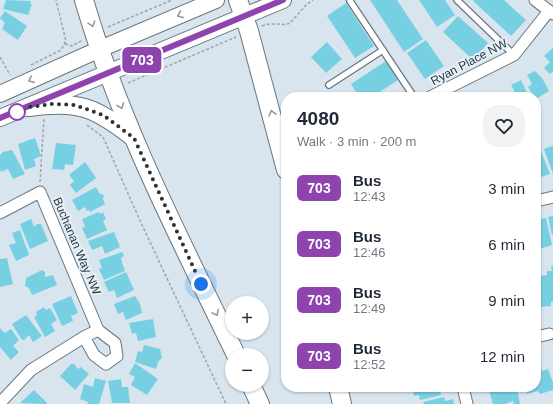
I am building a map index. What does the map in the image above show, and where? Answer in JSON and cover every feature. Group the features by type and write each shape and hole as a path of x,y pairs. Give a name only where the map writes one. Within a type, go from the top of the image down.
{"main road":[{"path":"84,0 109,74 134,138 185,250 233,348"},
{"path":"0,94 100,49 216,0"},
{"path":"0,118 109,74 241,8 283,0"},
{"path":"241,8 268,97 281,150"},
{"path":"29,107 52,104 75,105 89,108 112,120 134,138"},
{"path":"254,392 260,404"},
{"path":"339,392 342,404"}],"street":[{"name":"Ryan Place NW","path":"440,92 514,55 551,12 539,1"},
{"name":"Buchanan Way NW","path":"0,213 40,192 98,330 115,343 117,356 106,364 94,355 84,337"},
{"path":"541,200 553,197"},
{"path":"0,403 31,370 98,330"},
{"path":"541,336 549,334"},
{"path":"464,392 467,404"}],"lane":[{"path":"457,0 514,55"},
{"path":"350,1 411,92"},
{"path":"329,85 383,50"}],"path":[{"path":"56,0 64,28 65,44 72,46"},
{"path":"107,28 172,0"},
{"path":"270,22 286,25 290,23 306,5 313,0"},
{"path":"123,85 232,39"},
{"path":"0,57 11,76"},
{"path":"40,192 44,118"},
{"path":"83,121 103,137 142,225 226,404"}],"building":[{"path":"6,0 31,1 30,4 32,4 28,15 3,9"},
{"path":"370,0 397,0 423,39 404,52"},
{"path":"419,0 445,0 455,15 437,27"},
{"path":"504,0 526,20 511,36 473,1"},
{"path":"346,3 374,46 355,58 327,16"},
{"path":"5,11 27,26 18,40 2,29 5,23 0,18"},
{"path":"458,16 488,43 473,60 443,32"},
{"path":"426,40 444,66 425,79 407,53"},
{"path":"327,42 342,59 326,73 311,57"},
{"path":"553,48 553,71 550,74 544,68 550,62 544,56"},
{"path":"386,61 398,80 380,92 356,92 351,84"},
{"path":"535,71 542,78 549,91 541,96 541,92 531,92 528,87 532,84 527,75"},
{"path":"521,80 527,92 515,92 511,85"},
{"path":"35,138 41,156 34,159 36,166 25,170 18,144"},
{"path":"56,143 76,145 73,165 65,164 64,170 52,169"},
{"path":"553,146 553,174 544,149"},
{"path":"12,150 25,174 13,179 8,169 1,172 0,169 0,155 3,152"},
{"path":"541,151 550,174 541,177"},
{"path":"85,162 96,178 76,193 70,185 74,181 69,175"},
{"path":"96,187 100,194 104,195 103,199 105,204 90,212 89,210 87,211 85,207 78,211 72,200"},
{"path":"99,212 100,214 103,212 106,219 103,221 107,230 87,239 82,228 85,227 82,219"},
{"path":"553,216 553,235 552,235 548,217"},
{"path":"546,218 552,245 541,249 541,219"},
{"path":"31,219 34,227 37,224 41,224 48,241 30,249 20,224"},
{"path":"20,230 29,255 16,261 9,245 16,243 12,233"},
{"path":"114,232 120,247 105,254 102,246 92,250 88,241"},
{"path":"122,252 124,256 121,258 125,271 104,280 99,269 102,268 99,260"},
{"path":"7,258 13,284 0,287 0,259"},
{"path":"551,266 553,266 553,301 551,302 551,306 541,307 541,276 547,275 547,271 552,271"},
{"path":"42,270 45,272 45,277 53,275 57,285 32,295 29,288 25,286 26,278"},
{"path":"126,272 134,290 117,298 114,290 109,292 104,282"},
{"path":"71,296 78,313 71,316 73,321 62,326 52,304"},
{"path":"135,296 140,304 142,313 126,320 123,312 118,314 114,304"},
{"path":"44,307 46,310 50,308 57,320 51,324 55,331 45,337 34,317 37,315 36,312"},
{"path":"26,315 42,336 33,342 29,335 22,340 12,324"},
{"path":"153,319 156,337 138,341 136,333 132,334 129,323"},
{"path":"0,328 5,333 11,329 19,340 13,346 19,352 11,360 0,347"},
{"path":"144,345 160,349 162,358 158,362 156,369 135,362 138,351 142,352"},
{"path":"135,363 158,379 147,395 131,385 135,377 129,374"},
{"path":"71,364 74,364 78,369 81,367 89,374 75,390 60,376"},
{"path":"541,366 542,371 548,369 553,383 553,390 540,394 539,392 541,392"},
{"path":"95,378 106,381 99,404 87,404 88,402 80,399 84,384 93,387"},
{"path":"121,379 122,387 128,387 130,403 112,403 108,381"},
{"path":"34,390 47,403 46,404 20,403"},
{"path":"413,392 440,392 441,395 420,400 419,395 414,396"},
{"path":"489,392 518,392 520,404 514,404 513,401 505,404 493,404"},
{"path":"444,397 445,401 453,399 454,404 424,404 423,402"}],"bus line":[{"name":"703","path":"0,118 283,0"}],"route":[{"path":"17,112 29,107 52,104 75,105 89,108 112,120 134,138 201,284"}]}
